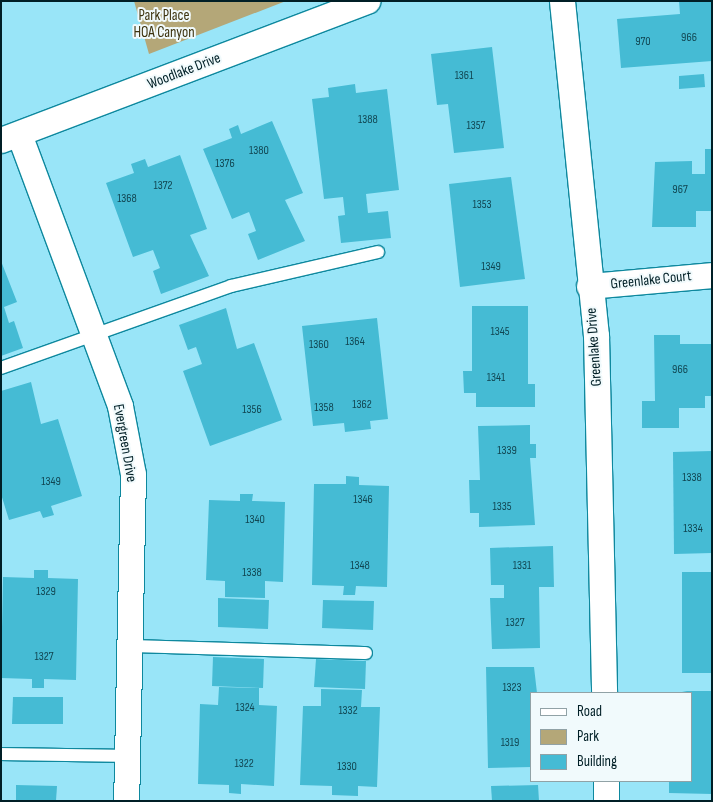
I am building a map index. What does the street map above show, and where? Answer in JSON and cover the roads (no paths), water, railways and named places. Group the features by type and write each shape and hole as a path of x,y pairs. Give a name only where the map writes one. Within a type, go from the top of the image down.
{"street":[{"name":"Woodlake Drive","path":"10,137 367,1"},
{"name":"Greenlake Drive","path":"562,1 589,286 596,335 604,692"},
{"name":"Evergreen Drive","path":"10,137 94,335 120,406 134,474 126,801"},
{"name":"Greenlake Court","path":"589,286 712,275"},
{"path":"606,782 606,801"}],"lane":[{"path":"1,368 231,286 378,252"},
{"path":"130,646 366,654"},
{"path":"1,754 127,756"}],"park label":[{"name":"Park Place HOA Canyon","path":"164,24"}]}
